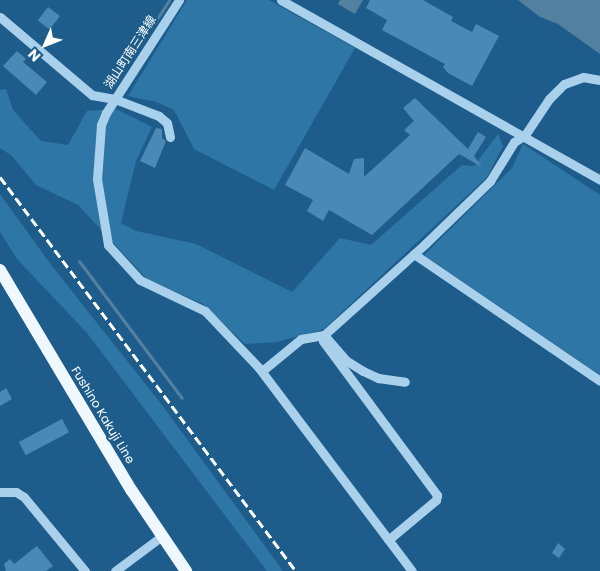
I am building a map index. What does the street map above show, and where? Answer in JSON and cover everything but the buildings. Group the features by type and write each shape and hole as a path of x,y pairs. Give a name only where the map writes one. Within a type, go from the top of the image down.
{"main road":[{"name":"Fushino Kakuji Line","path":"0,270 162,536 186,571"}],"street":[{"name":"湖山町南三津線","path":"0,18 92,95 115,99 179,0"},
{"path":"281,0 525,135 600,180"},
{"path":"262,371 300,340 324,335 490,182 514,142 525,135 549,98 564,84 583,77 600,80"},
{"path":"170,137 167,122 159,116 115,99 101,125 97,153 99,198 108,245 140,280 205,311 262,371 412,571"},
{"path":"414,254 600,381"},
{"path":"324,335 347,361 363,371 378,378 405,382"},
{"path":"324,335 323,341 437,495 436,500 388,540"},
{"path":"0,492 16,492 24,497 85,571"},
{"path":"116,571 162,536"}],"shaded area":[{"path":"187,0 269,0 355,48 274,190 194,149 174,110 156,102 128,96"},
{"path":"340,0 363,0 355,14 338,4"},
{"path":"518,0 600,0 600,54 558,24 540,17"},
{"path":"6,89 13,110 41,141 68,145 87,111 116,109 152,127 136,161 121,223 136,231 196,244 292,292 340,238 371,245 462,165 474,166 498,134 503,146 487,177 324,329 277,342 245,344 203,304 147,279 78,205 36,185 12,156 0,148 0,90"},
{"path":"523,144 600,195 600,375 424,255 512,168"},
{"path":"0,194 52,266 162,405 283,571 267,571 87,333 17,259 0,232"}],"waterway":[{"path":"151,28 169,0"},
{"path":"79,261 182,398"}],"railway":[{"path":"0,177 296,571"}]}
